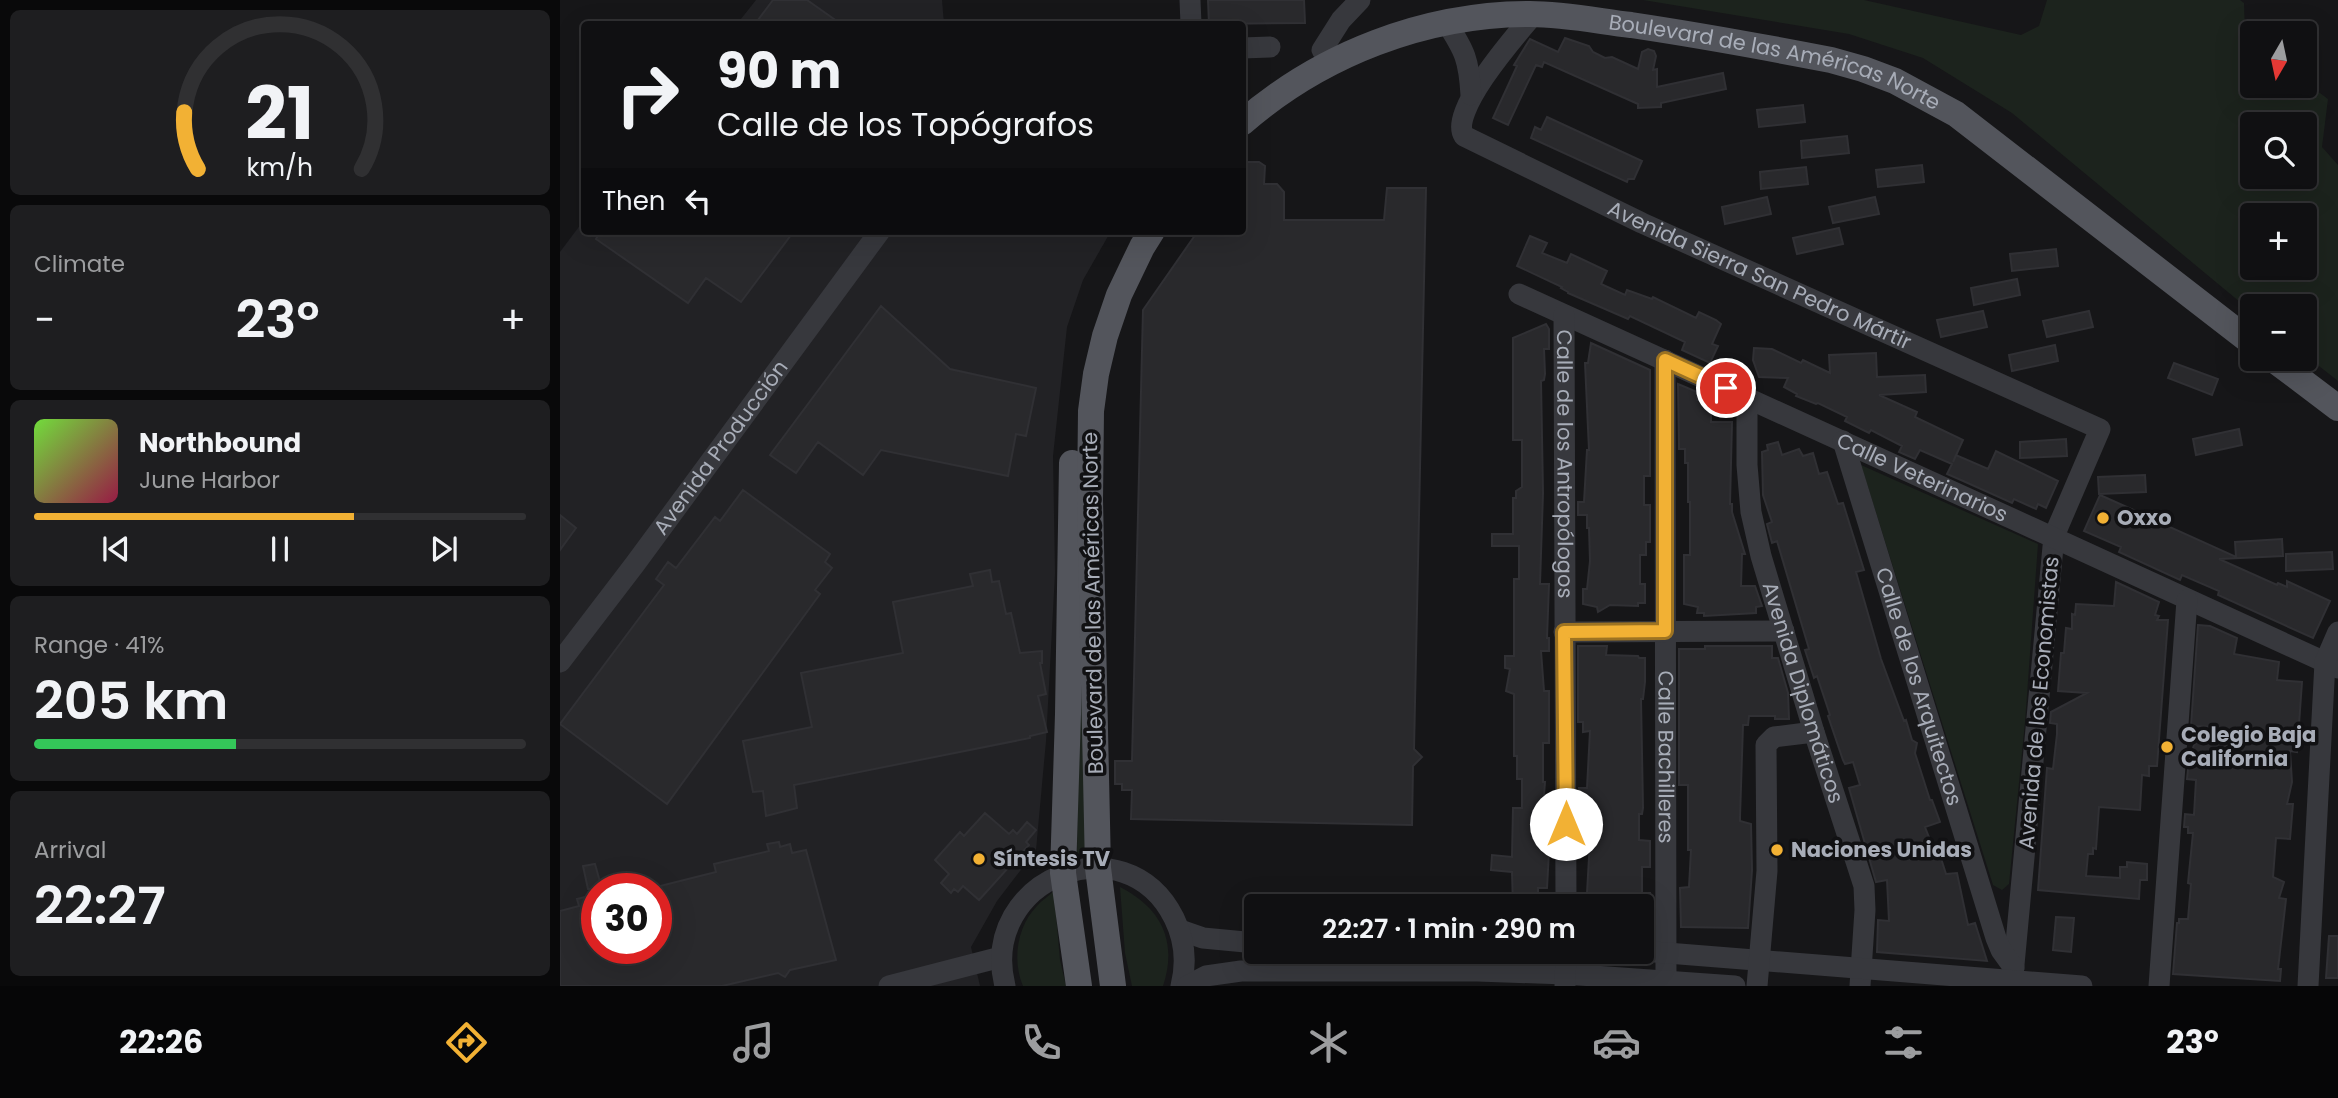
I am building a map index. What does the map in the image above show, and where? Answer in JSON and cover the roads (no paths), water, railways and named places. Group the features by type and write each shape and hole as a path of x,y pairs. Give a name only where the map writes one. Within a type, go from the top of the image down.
{"main road":[{"name":"Boulevard de las Américas Norte","path":"1246,99 1279,73 1373,27 1432,10 1507,0 1831,60 1895,82 1956,114 2240,334"},
{"name":"Boulevard de las Américas Norte","path":"1246,120 1300,78 1340,57 1384,40 1446,22 1503,15 1538,5 1601,6 1821,43 1877,57 1929,83 1980,116 2240,316"},
{"name":"Boulevard de las Américas Norte","path":"1079,986 1062,873 1073,439 1077,385 1087,340 1101,298 1132,235"},
{"name":"Boulevard de las Américas Norte","path":"1113,986 1098,868 1090,499 1091,411 1105,336 1119,295 1150,235"},
{"path":"2289,371 2338,408"},
{"path":"2312,371 2338,391"}],"street":[{"path":"1190,0 1191,21"},
{"path":"1322,50 1341,20 1360,0"},
{"name":"Avenida Sierra San Pedro Mártir","path":"1538,5 1471,95 1460,124 1464,136 1653,228 2100,429"},
{"name":"Avenida Sierra San Pedro Mártir","path":"1446,22 1465,53 1469,66 1471,95"},
{"path":"1246,48 1270,47"},
{"name":"Avenida Producción","path":"560,662 877,235"},
{"name":"Calle Veterinarios","path":"1519,294 2054,536 2331,665"},
{"name":"Calle de los Antropólogos","path":"1564,315 1566,894"},
{"name":"Calle Bachilleres","path":"1665,360 1666,983"},
{"name":"Avenida Diplomáticos","path":"1746,397 1751,512 1761,556 1864,886 1861,977"},
{"name":"Avenida de los Economistas","path":"2013,978 2054,536 2100,429"},
{"name":"Calle de los Arquitectos","path":"1843,441 1996,938 2013,978"},
{"path":"2159,986 2187,600"},
{"path":"1564,632 1784,631"},
{"path":"2308,986 2331,665 2338,632"},
{"path":"1757,986 1767,870 1766,745 1774,737 1814,732"},
{"path":"1005,986 1001,957 1004,935 1013,915 1026,897 1043,883 1062,873 1098,868 1139,880 1157,894 1170,910 1180,930 1185,960 1181,986"},
{"path":"1180,930 1203,938 1244,942"},
{"path":"1654,952 1759,960 1861,977 2013,978 2082,986"},
{"path":"888,986 1001,957"},
{"path":"1187,986 1206,976 1241,971 1478,971 1565,980 1735,986"}],"place":[{"name":"Oxxo","path":"2103,518"},
{"name":"Colegio Baja California","path":"2167,747"},
{"name":"Naciones Unidas","path":"1777,850"},
{"name":"Síntesis TV","path":"979,859"}]}
